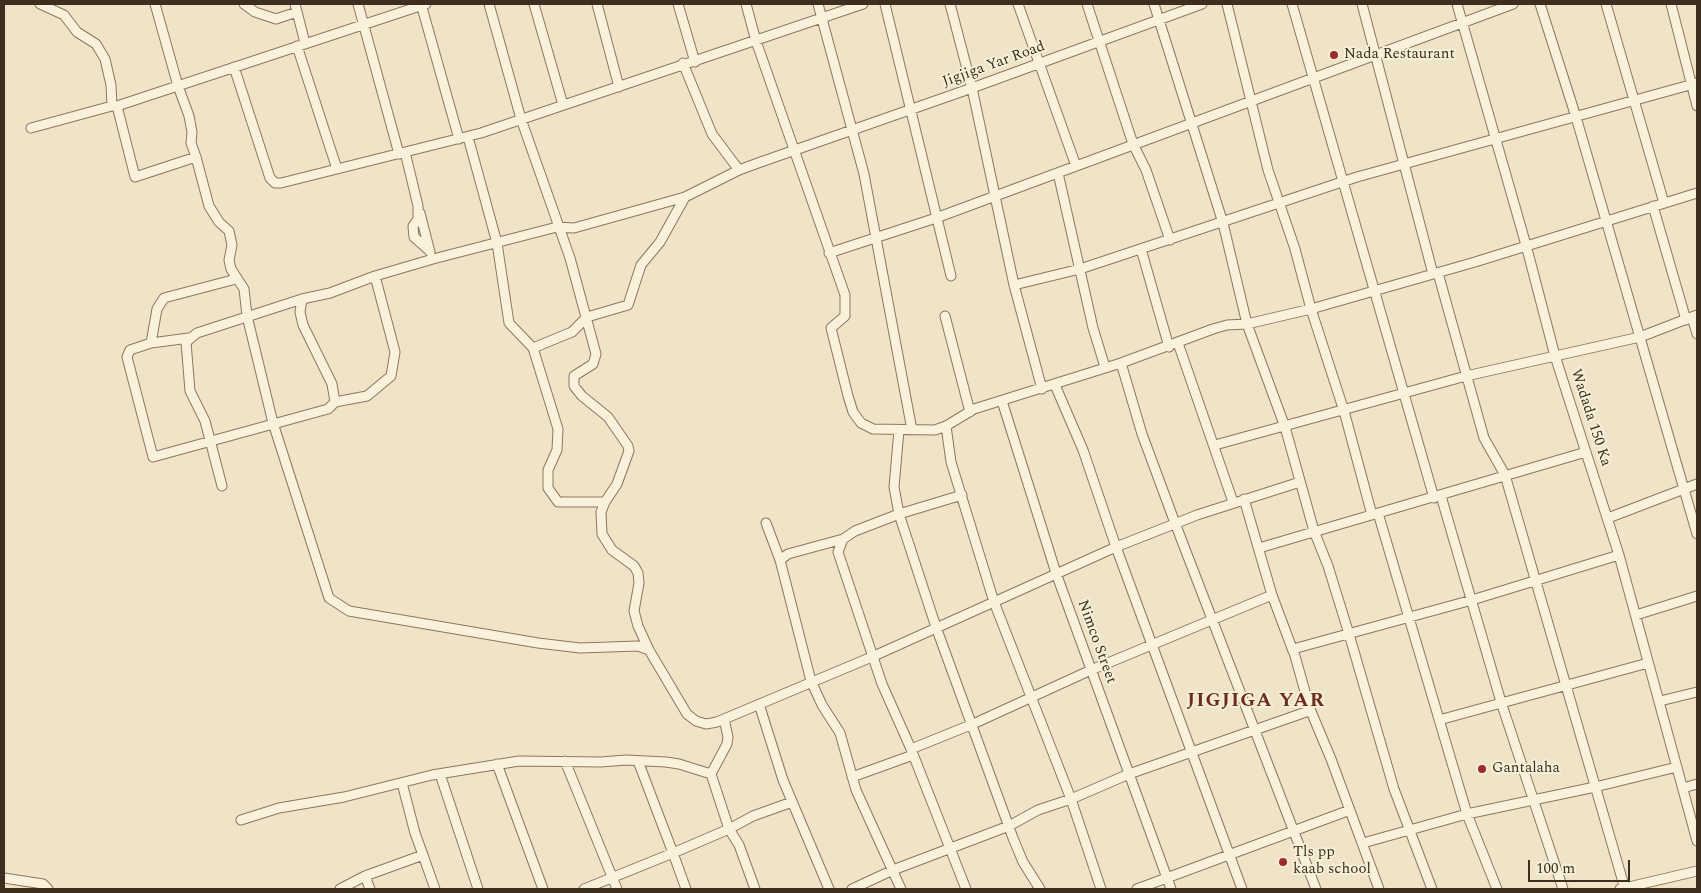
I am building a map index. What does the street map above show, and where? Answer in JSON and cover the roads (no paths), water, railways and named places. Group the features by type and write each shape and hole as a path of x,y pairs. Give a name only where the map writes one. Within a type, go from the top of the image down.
{"street":[{"path":"40,4 64,16 78,32 96,44 105,59 114,106 135,177 196,157"},
{"path":"156,4 178,86 189,116 192,132 191,143 209,206 219,222 229,232 232,245 229,260 236,278 244,290 247,316 273,422 329,598 349,610 546,644 580,648 638,646 648,650"},
{"path":"244,4 255,12 276,19 296,8 301,44 337,169"},
{"path":"358,4 362,24 418,206 418,219 413,226 414,237 431,255"},
{"path":"31,128 114,106 178,86 423,4 463,138 497,242 509,323 533,348 558,429 557,450 548,470 548,488 558,502 605,502"},
{"path":"490,4 521,119 570,258 596,354 593,364 574,376 574,386 582,396 608,417 625,439 629,451 617,484 601,512 602,534 605,541 634,566 638,573 639,583 634,611 648,650 687,714 696,721 706,724 724,719 874,656 1116,547 1233,502 1300,482"},
{"path":"534,4 563,105"},
{"path":"597,4 619,87"},
{"path":"678,4 695,62"},
{"path":"746,4 756,41 829,254 845,295 847,311 845,316 831,328 854,412 861,423 873,429 935,430 970,412 1121,363 1227,325 1247,324 1374,292 1697,192"},
{"path":"818,4 853,129 877,238 912,430"},
{"path":"234,67 271,181 281,184 463,138 661,73 683,63 695,62 863,4"},
{"path":"885,4 951,276"},
{"path":"950,4 972,88 1014,285 1042,389"},
{"path":"1018,4 1076,166"},
{"path":"1088,4 1133,144 1146,170 1170,240"},
{"path":"1154,4 1223,223 1247,324 1285,427 1314,531 1328,566 1383,754 1409,832 1432,889"},
{"name":"Jigjiga Yar Road","path":"210,441 153,458 127,357 130,350 151,343 188,338 247,316 302,299 330,293 431,255 497,242 558,227 574,228 685,198 739,170 1202,4"},
{"path":"1227,4 1250,101 1279,202 1295,248 1467,814 1497,889"},
{"path":"1292,4 1404,393 1472,600 1501,702 1532,799 1563,889"},
{"path":"1362,4 1435,273 1484,438 1505,475 1537,581 1623,889 1697,871"},
{"name":"Wadada 150 Ka","path":"1457,4 1494,140 1526,245 1555,356 1608,518 1636,615 1697,841"},
{"path":"829,254 936,218 1250,101 1315,79 1375,53 1513,4"},
{"path":"1540,4 1576,117 1697,534"},
{"path":"1606,4 1664,203"},
{"path":"1671,4 1695,84 1697,106"},
{"path":"683,63 712,134 739,170"},
{"path":"1014,285 1080,269 1342,182 1695,84"},
{"path":"1058,173 1093,328 1105,367"},
{"path":"533,348 572,332 587,317 628,305 641,265 660,242 685,198"},
{"path":"1653,206 1697,334"},
{"path":"1141,249 1168,347"},
{"path":"210,441 273,422 328,409 335,402 367,396 391,376 395,352 375,276"},
{"path":"151,343 157,309 164,298 236,278"},
{"path":"302,299 300,312 303,325 332,384 335,402"},
{"path":"946,316 970,412"},
{"path":"1215,445 1466,376 1640,337 1692,317"},
{"path":"188,338 186,342 190,391 205,421 222,486"},
{"path":"1178,343 1215,445 1233,502"},
{"path":"1121,363 1142,434 1253,730 1316,889"},
{"path":"1055,385 1084,450 1116,547 1242,889"},
{"name":"Nimco Street","path":"1002,401 1056,573 1170,889"},
{"path":"946,426 951,462 994,602 1071,799 1100,889"},
{"path":"899,430 894,487 899,514 936,627 1009,826 1023,862 1040,889"},
{"path":"1258,548 1586,452"},
{"path":"1608,518 1697,484"},
{"path":"780,560 788,554 843,539 855,531 899,514 962,495"},
{"path":"1244,499 1272,595 1293,651 1310,709 1363,843 1379,889"},
{"path":"766,523 780,560 811,681 822,705 840,733 852,777 901,889"},
{"path":"843,539 839,545 840,559 882,684 912,752 966,889"},
{"path":"1293,651 1296,648 1472,600 1619,556"},
{"path":"852,777 912,752 1091,670 1272,595"},
{"path":"1636,615 1697,596"},
{"path":"1439,720 1648,663"},
{"path":"1660,701 1697,692"},
{"path":"759,704 792,802 830,889"},
{"path":"852,889 893,870 1009,826 1038,810 1071,799 1129,774 1310,709"},
{"path":"724,719 727,744 711,774 729,829 739,844 756,889"},
{"path":"241,820 279,808 344,797 440,774 519,761 638,761 679,764 711,774"},
{"path":"565,761 617,889"},
{"path":"638,761 686,889"},
{"path":"497,764 543,889"},
{"path":"1363,843 1409,832 1467,814 1532,799 1595,788 1677,767"},
{"path":"440,774 478,889"},
{"path":"402,783 415,833 435,889"},
{"path":"1683,788 1697,784"},
{"path":"584,889 729,829 753,816 792,802"},
{"path":"1137,889 1295,832 1350,810"},
{"path":"340,889 366,876 423,855"},
{"path":"366,876 370,889"},
{"path":"4,878 43,884 48,889"}],"place":[{"name":"Nada Restaurant","path":"1334,55"},
{"name":"Gantalaha","path":"1482,769"},
{"name":"Tls pp kaab school","path":"1283,862"}],"district":[{"name":"JIGJIGA YAR","path":"1256,702"}]}
